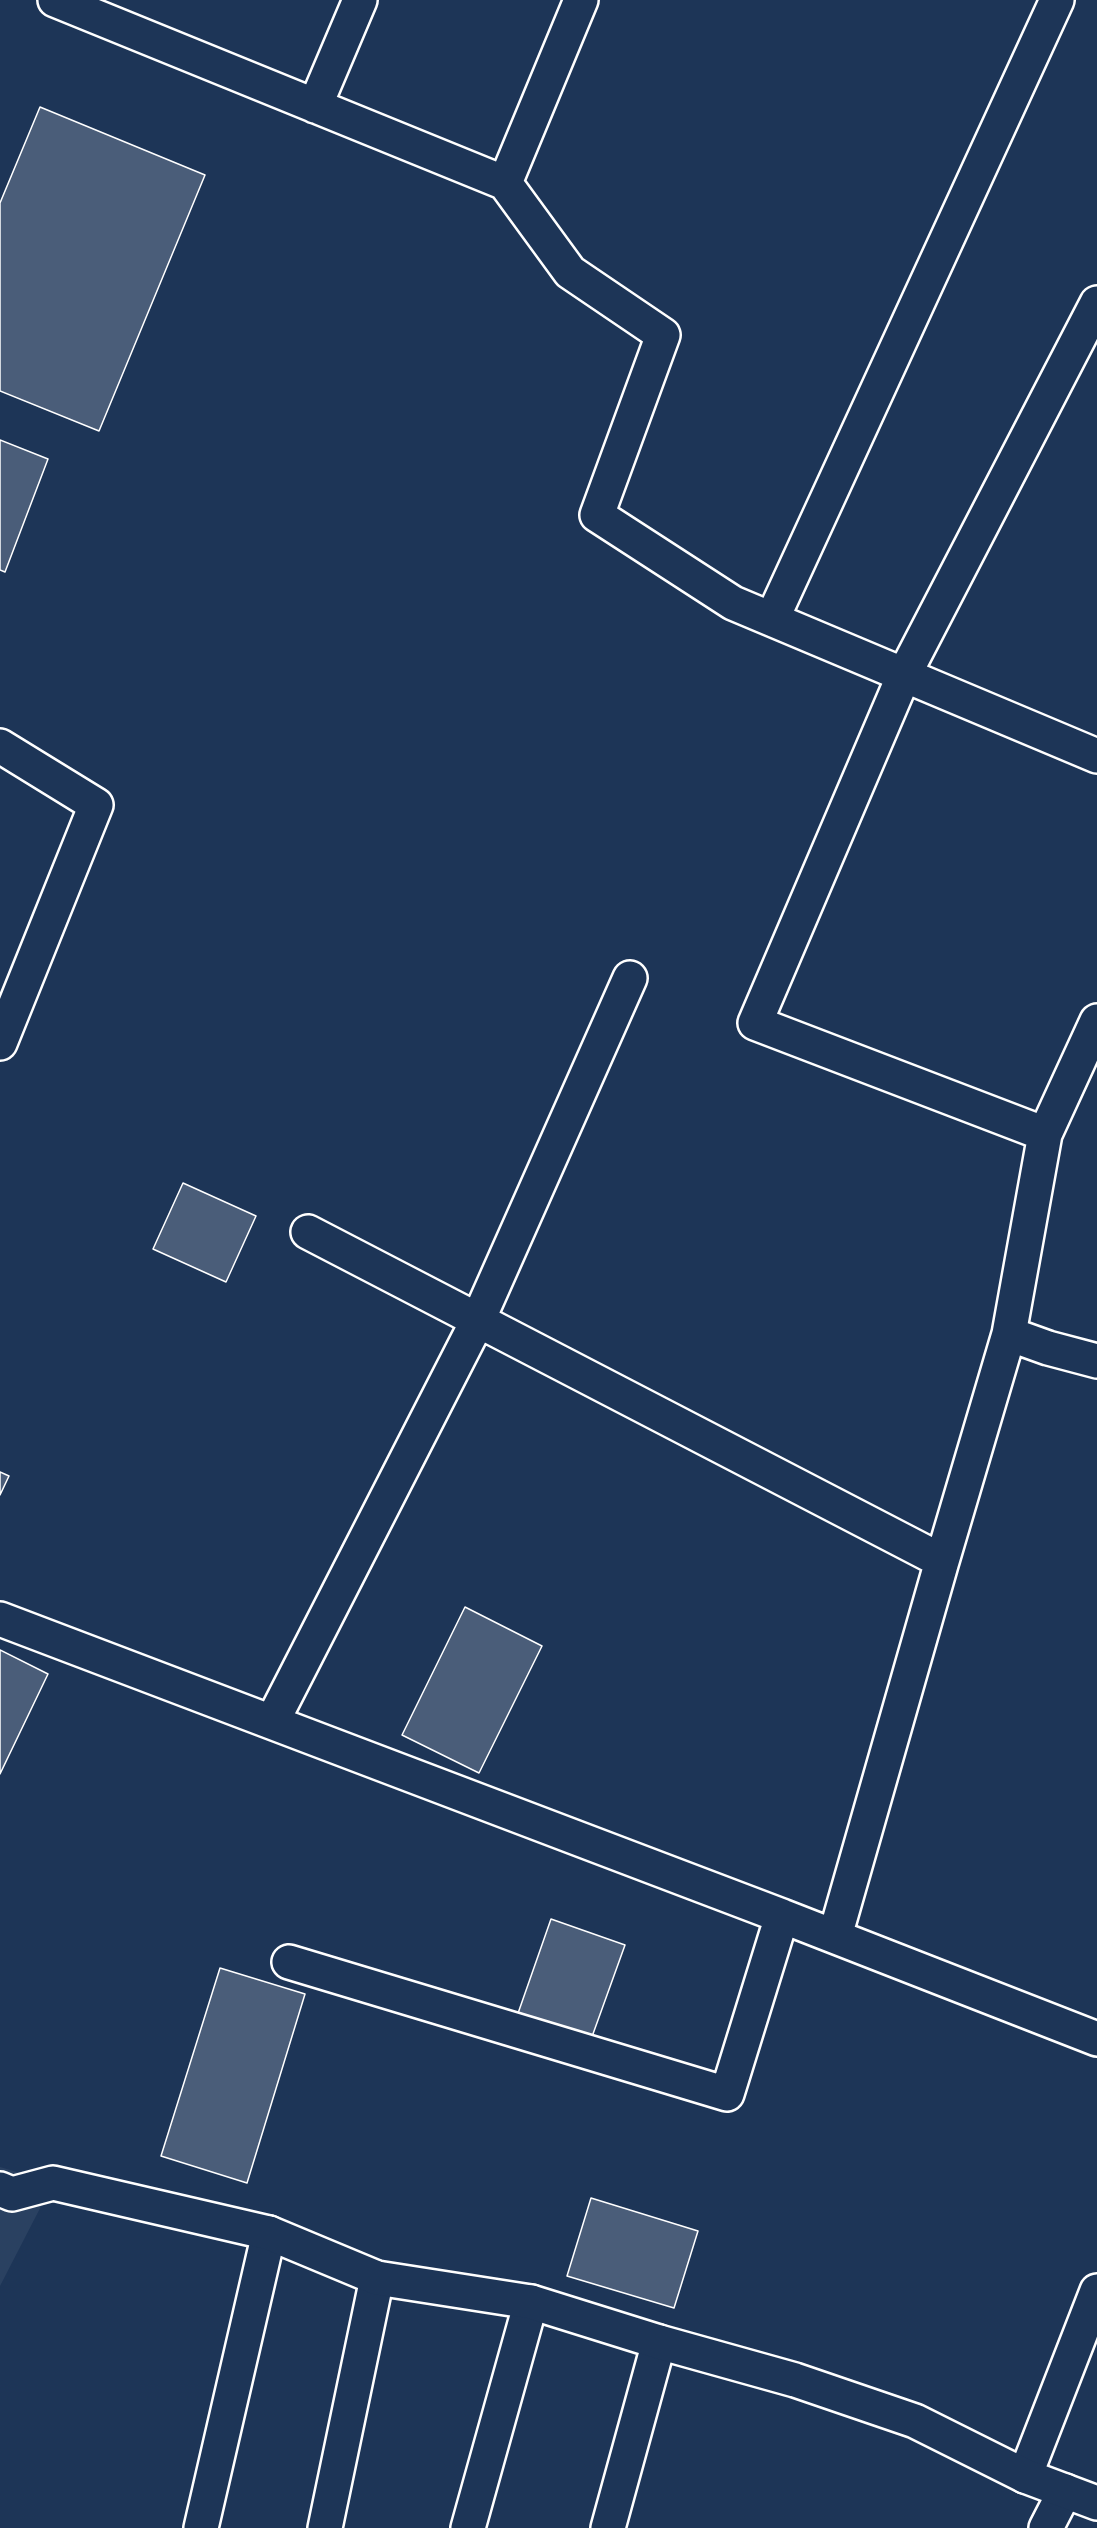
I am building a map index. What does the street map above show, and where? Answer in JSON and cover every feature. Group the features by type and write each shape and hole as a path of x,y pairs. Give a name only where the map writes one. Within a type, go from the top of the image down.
{"street":[{"path":"55,0 505,183 570,272 663,335 597,515 733,603 1097,756"},
{"path":"315,106 360,0"},
{"path":"505,183 581,0"},
{"path":"772,619 1057,0"},
{"path":"1045,1134 755,1023 904,675 1097,303"},
{"path":"0,746 96,805 0,1043"},
{"path":"272,1722 478,1320 630,978"},
{"path":"836,1936 1009,1334 1045,1134 1097,1021"},
{"path":"308,1232 942,1561"},
{"path":"1009,1334 1048,1348 1097,1361"},
{"path":"0,1619 836,1936 1097,2038"},
{"path":"289,1962 727,2094 782,1916"},
{"path":"4,2199 53,2183 269,2233 377,2278 531,2302 659,2342 795,2380 915,2421 1025,2476 1097,2503"},
{"path":"201,2528 269,2233"},
{"path":"325,2528 377,2278"},
{"path":"1025,2476 1097,2291"},
{"path":"468,2528 531,2302"},
{"path":"609,2528 659,2342"},
{"path":"1046,2528 1065,2491"}],"shaded area":[{"path":"0,2167 53,2183 0,2286"}],"building":[{"path":"40,107 205,175 99,431 0,391 0,203"},
{"path":"0,440 48,459 5,572 0,570"},
{"path":"183,1183 256,1216 226,1282 153,1249"},
{"path":"0,1472 9,1476 0,1495"},
{"path":"465,1607 542,1646 479,1773 402,1735"},
{"path":"0,1650 48,1674 0,1774"},
{"path":"551,1919 625,1945 589,2045 516,2019"},
{"path":"220,1968 305,1994 247,2183 161,2156"},
{"path":"591,2198 698,2231 674,2308 567,2276"}]}
